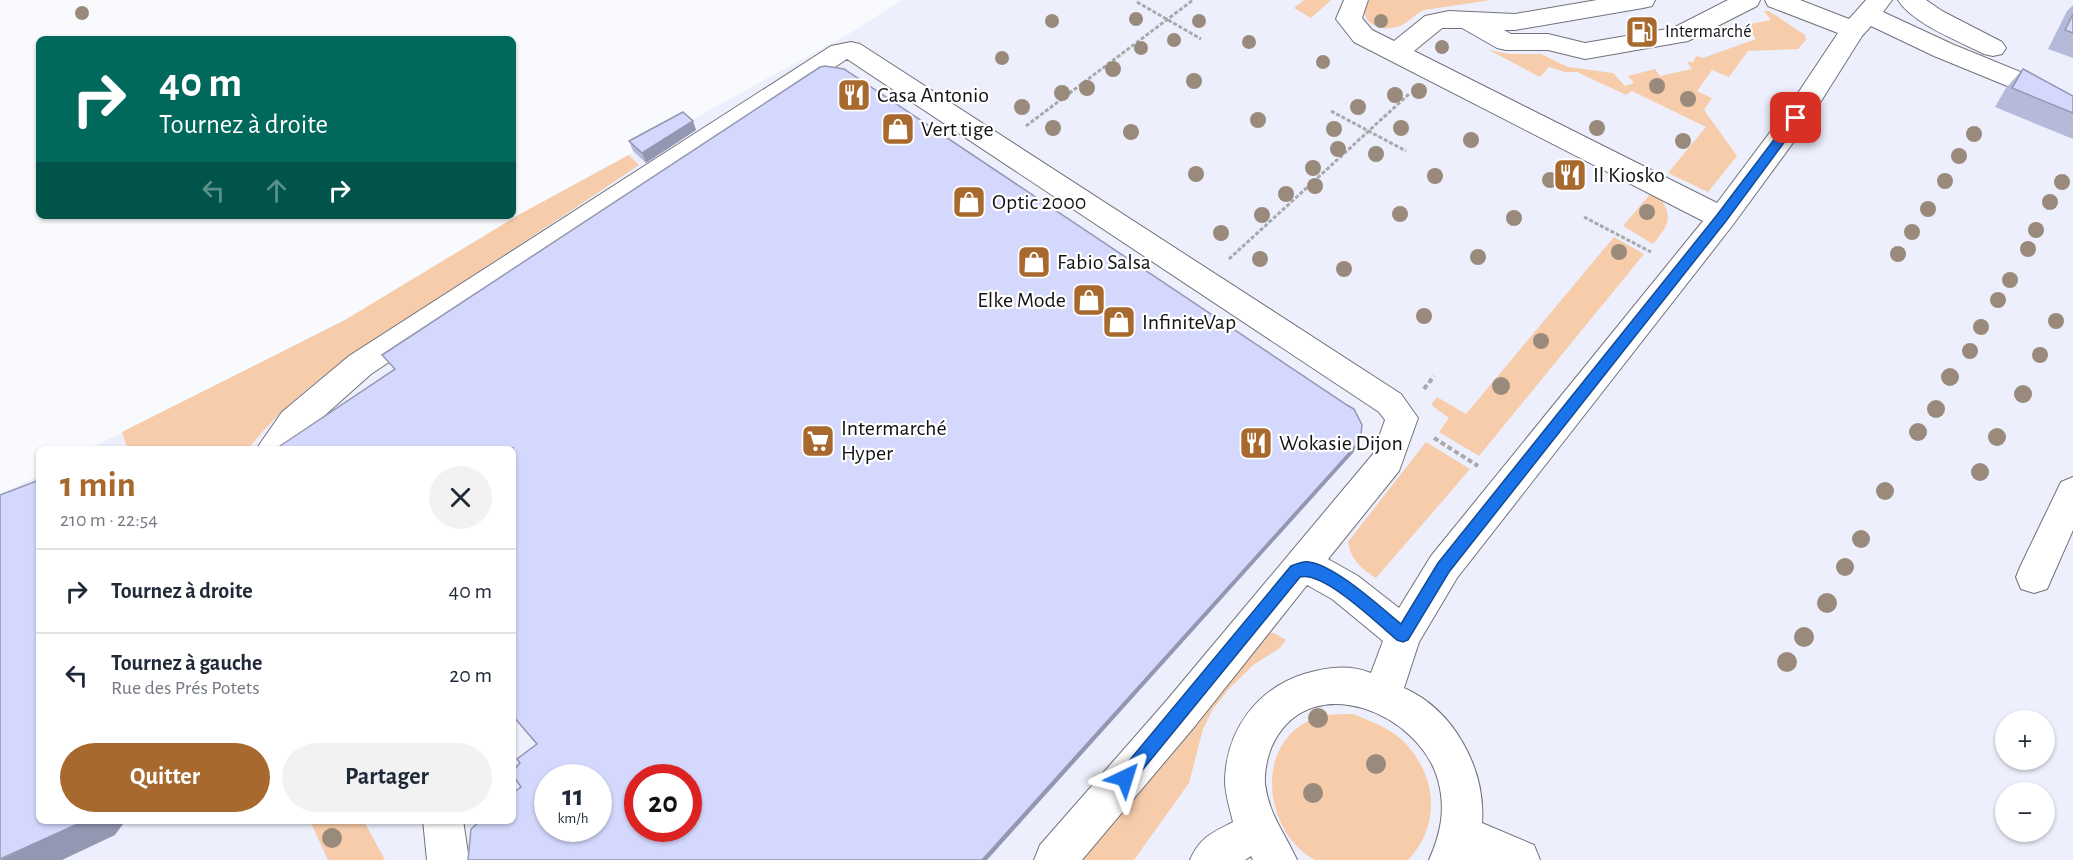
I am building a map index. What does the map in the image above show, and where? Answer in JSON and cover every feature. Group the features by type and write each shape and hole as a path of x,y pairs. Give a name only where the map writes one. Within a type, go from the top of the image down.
{"street":[{"path":"1356,0 1349,19 1363,36 1722,218"},
{"path":"1468,20 1549,0"},
{"path":"1396,53 1434,22 1468,20 1515,22 1643,0"},
{"path":"1468,20 1506,42 1548,42 1585,51 1679,35 1748,0"},
{"path":"1777,0 1862,8 1941,49 2051,95 2073,110"},
{"path":"1910,0 1962,34 2073,87"},
{"path":"1383,695 1403,634 1444,567 1722,218 1796,118 1862,8"},
{"path":"276,446 294,422 360,365 840,52 851,50 1390,403 1402,418 1387,461 1181,713 1055,860"},
{"path":"2034,577 2073,492"},
{"path":"1296,571 1308,568 1319,572 1342,586 1403,634"},
{"path":"1211,860 1222,850 1267,846 1250,814 1244,779 1249,746 1264,718 1288,698 1317,687 1350,686 1383,695 1422,721 1450,759 1456,773 1462,804 1455,847 1519,860"},
{"path":"444,824 448,860"}],"path":[{"path":"1021,129 1193,0"},
{"path":"1137,2 1201,39"},
{"path":"1228,260 1433,72"},
{"path":"1331,111 1406,151"},
{"path":"1584,217 1658,255"}],"shaded area":[{"path":"902,0 2073,0 2073,860 0,860 0,494 36,476 36,824 516,824 516,446 95,446 345,320 512,219 516,219 516,217 850,33"},
{"path":"1304,0 1331,0 1311,18 1294,8"},
{"path":"1370,0 1491,0 1424,10 1400,26 1381,28 1366,18 1364,5"},
{"path":"1764,11 1769,11 1805,35 1806,40 1798,49 1748,51 1729,77 1712,70 1697,91 1712,98 1704,110 1737,156 1708,192 1668,173 1706,127 1632,91 1626,95 1577,72 1565,72 1549,67 1540,77 1489,50 1510,54 1541,54 1568,67 1613,73 1625,86 1634,83 1628,76 1655,69 1660,76 1692,69 1687,62 1693,62 1696,56 1703,58 1756,39 1746,25 1771,20"},
{"path":"629,155 639,165 390,329 314,383 291,403 251,446 126,446 122,432 345,320 512,219 516,219 522,213"},
{"path":"1651,193 1657,194 1668,214 1663,231 1653,244 1623,226"},
{"path":"1614,237 1644,254 1479,456 1439,432 1449,418 1431,405 1437,397 1466,414"},
{"path":"1426,442 1470,469 1376,578 1358,563 1348,542"},
{"path":"1274,633 1286,640 1280,648 1253,665 1213,709 1203,729 1189,783 1134,860 1074,860 1263,634"},
{"path":"1353,714 1397,735 1414,753 1428,783 1431,799 1426,831 1419,846 1408,860 1315,860 1299,848 1286,832 1277,813 1273,794 1273,773 1277,754 1287,737 1315,718"},
{"path":"311,824 366,824 385,860 328,860"}],"building":[{"path":"2073,14 2073,33 2065,30"},
{"path":"825,66 844,69 1354,409 1362,425 1357,444 982,860 468,860 471,829 477,824 516,824 516,791 521,787 516,780 516,768 520,763 517,759 537,744 516,720 516,446 280,446 395,369 382,355 820,67"},
{"path":"2023,69 2073,96 2073,113 2012,88"},
{"path":"683,112 693,121 642,153 629,141"},
{"path":"36,481 36,824 78,824 0,859 0,495"}],"place":[{"name":"Intermarché","path":"1642,32"},
{"name":"Casa Antonio","path":"854,95"},
{"name":"Vert tige","path":"898,129"},
{"name":"Il Kiosko","path":"1570,175"},
{"name":"Optic 2000","path":"969,202"},
{"name":"Fabio Salsa","path":"1034,262"},
{"name":"Elke Mode","path":"1089,300"},
{"name":"InfiniteVap","path":"1119,322"},
{"name":"Intermarché Hyper","path":"818,441"},
{"name":"Wokasie Dijon","path":"1256,443"}],"route":[{"path":"1125,778 1296,571 1308,568 1319,572 1342,586 1403,634 1444,567 1722,218 1796,118"}]}
